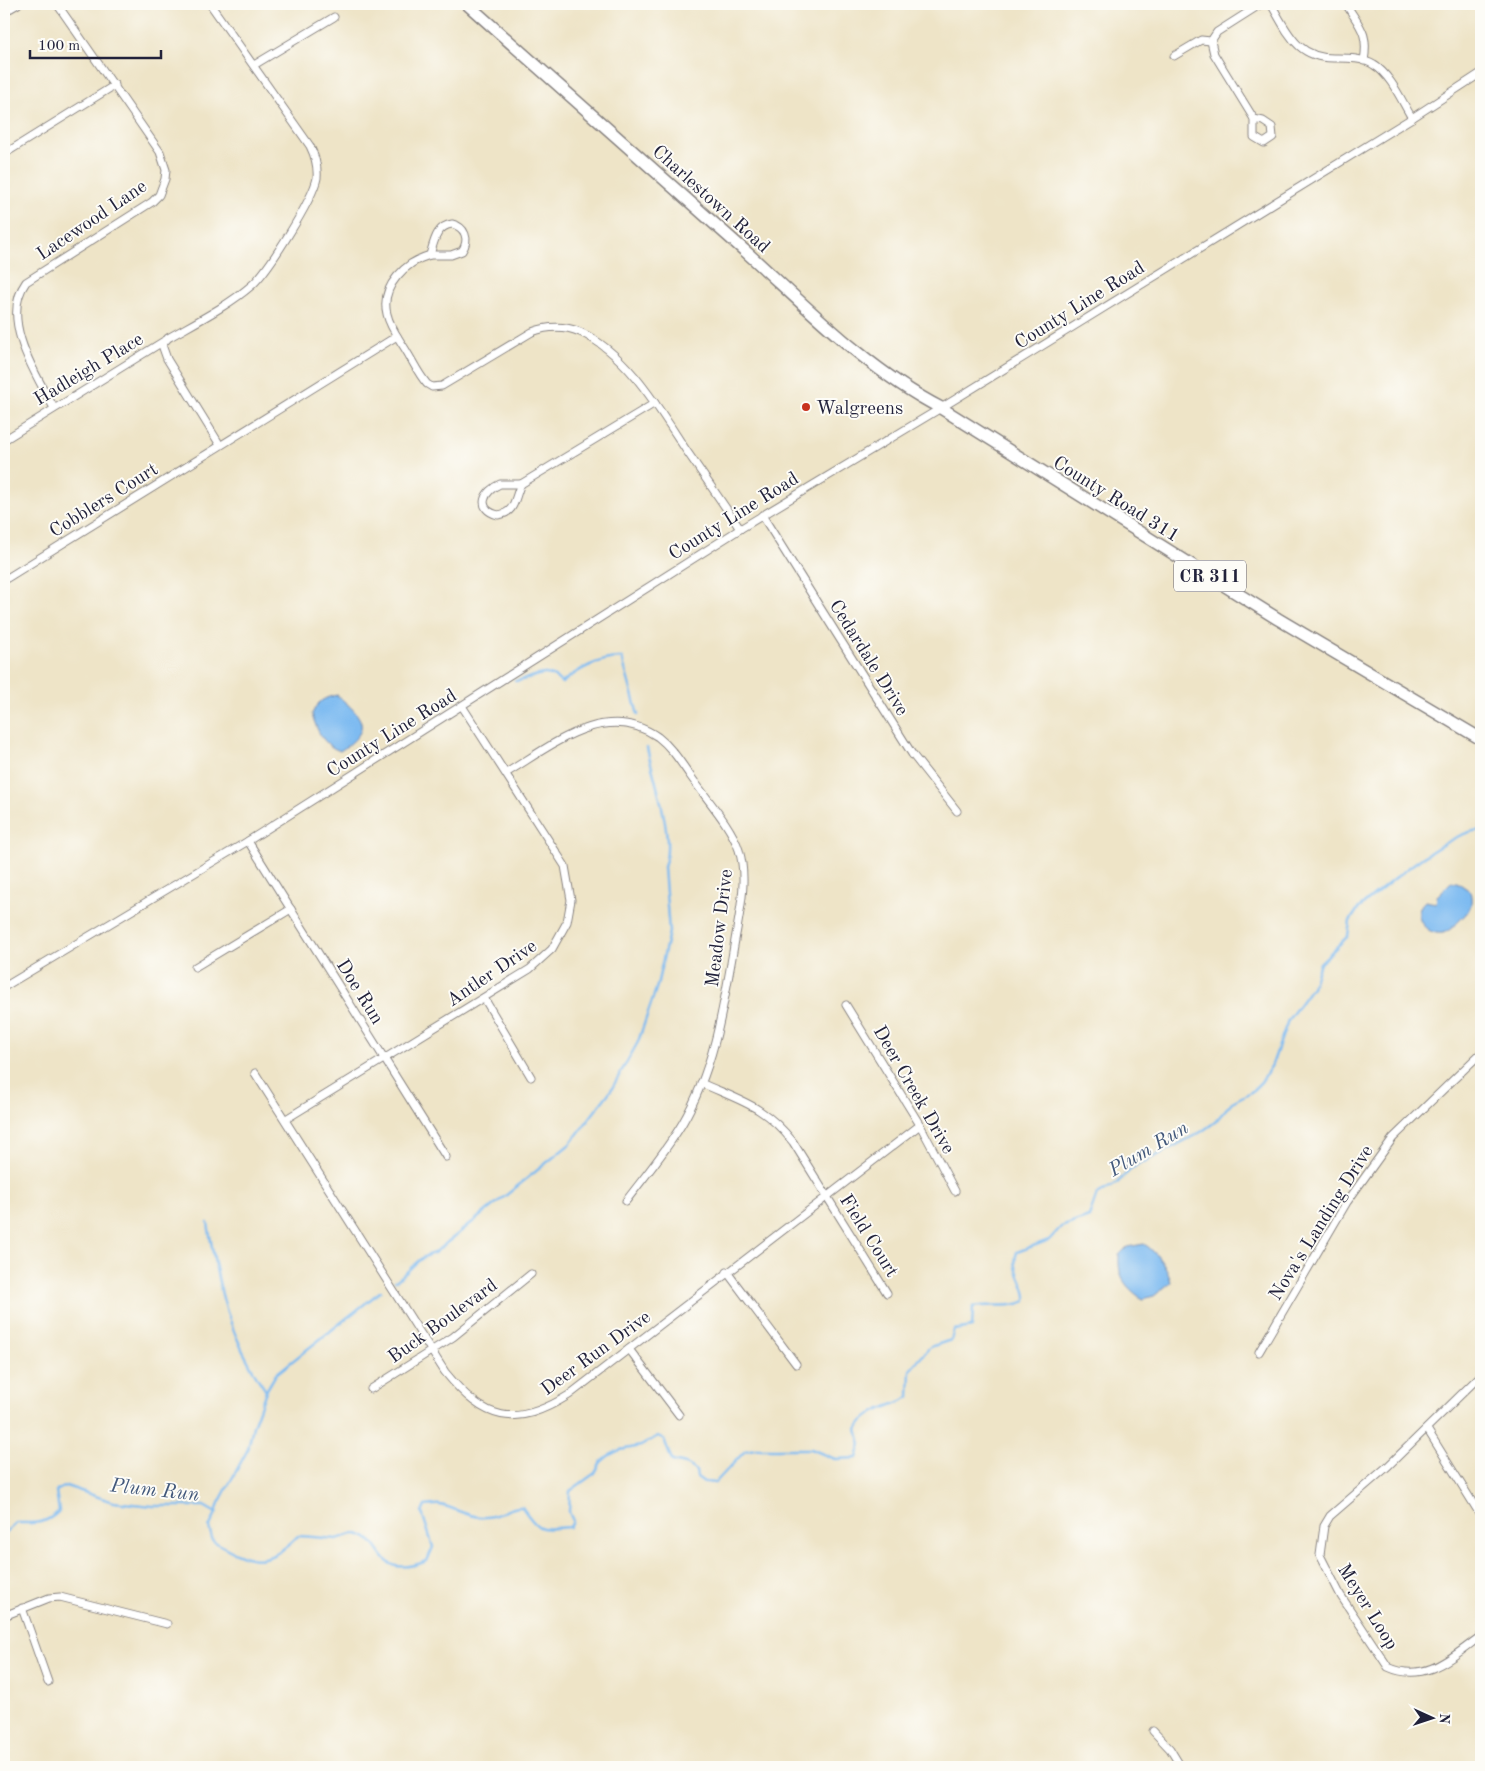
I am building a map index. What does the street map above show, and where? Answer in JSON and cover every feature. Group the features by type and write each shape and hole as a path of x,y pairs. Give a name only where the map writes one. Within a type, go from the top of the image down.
{"main road":[{"name":"Charlestown Road","path":"467,4 824,322 894,378 919,396 942,408"},
{"name":"County Road 311","path":"942,408 1278,619 1481,739"}],"street":[{"path":"4,12 18,4"},
{"name":"Lacewood Lane","path":"9,300 26,282 145,207 159,195 163,187 166,170 160,152 57,4"},
{"name":"Hadleigh Place","path":"4,440 164,341 243,291 257,280 283,242 315,186 316,162 310,146 210,4"},
{"path":"1254,120 1214,54 1211,41 1217,32 1261,4"},
{"path":"1271,4 1296,44 1310,55 1326,59 1352,58 1374,65 1384,75 1412,118"},
{"path":"1346,4 1363,32 1367,43 1364,61"},
{"path":"254,65 334,17"},
{"path":"1174,56 1201,40 1211,41"},
{"name":"County Line Road","path":"4,987 248,841 740,529 942,408 1412,118 1481,73"},
{"path":"4,154 114,85"},
{"path":"430,254 436,235 443,226 452,224 464,231 467,240 462,251 452,255 430,254 409,266 397,276 388,289 386,314 424,380 432,387 437,388 532,332 552,327 571,329 590,338 632,373 655,403 740,529"},
{"name":"Cobblers Court","path":"4,580 397,336"},
{"path":"12,339 54,408"},
{"path":"164,341 162,345 164,353 220,446"},
{"path":"521,484 515,504 508,513 498,515 488,510 484,496 491,488 500,484 521,484 655,403"},
{"name":"Cedardale Drive","path":"762,516 912,754 957,811"},
{"name":"Antler Drive","path":"286,1119 530,968 552,950 567,922 571,900 565,866 462,706"},
{"name":"Meadow Drive","path":"506,773 583,728 620,724 644,729 657,737 672,751 736,840 743,872 741,900 722,1016 701,1083 683,1123 626,1201"},
{"name":"Doe Run","path":"248,841 446,1157"},
{"path":"195,966 291,909"},
{"path":"484,998 531,1077"},
{"name":"Deer Creek Drive","path":"846,1005 920,1125 954,1190"},
{"name":"Nova's Landing Drive","path":"1259,1352 1347,1202 1393,1138 1481,1053"},
{"name":"Deer Run Drive","path":"255,1073 445,1372 472,1403 491,1412 521,1415 539,1412 569,1395 920,1125"},
{"name":"Field Court","path":"701,1083 755,1107 778,1122 793,1142 887,1293"},
{"path":"727,1272 796,1364"},
{"name":"Buck Boulevard","path":"370,1389 431,1352 531,1274"},
{"path":"628,1349 679,1415"},
{"name":"Meyer Loop","path":"1481,1375 1388,1466 1330,1516 1324,1526 1320,1555 1341,1596 1388,1667 1399,1672 1426,1672 1437,1668 1481,1636"},
{"path":"1426,1429 1481,1516"},
{"path":"4,1616 49,1598 60,1598 167,1624"},
{"path":"22,1608 48,1682"},
{"path":"1153,1731 1170,1750 1181,1767"}],"water":[{"path":"337,695 353,710 361,723 358,736 340,751 325,741 316,726 312,714 316,706 322,701"},
{"path":"1451,882 1457,882 1470,891 1471,903 1469,909 1448,931 1436,933 1430,931 1425,928 1419,918 1421,906 1425,901 1436,903 1437,896"},
{"path":"1144,1244 1161,1261 1171,1282 1154,1296 1142,1299 1123,1280 1119,1255 1127,1247"}],"waterway":[{"path":"515,681 545,674 562,683 590,665 614,658 622,658 638,715"},
{"path":"395,1281 418,1261 434,1253 570,1144 611,1090 638,1042 657,986 669,932 664,867 667,855 667,841 662,808 647,748"},
{"name":"Plum Run","path":"4,1534 16,1523 39,1522 54,1516 59,1511 56,1491 66,1486 113,1502 153,1506 204,1506 216,1513 209,1528 213,1541 237,1554 247,1557 257,1559 276,1554 298,1536 337,1539 356,1534 366,1537 373,1543 389,1563 397,1566 410,1566 427,1561 433,1547 422,1513 425,1506 446,1506 479,1517 490,1517 512,1508 522,1507 541,1528 570,1527 573,1521 569,1512 570,1491 595,1473 601,1462 608,1456 620,1450 641,1446 658,1436 664,1439 672,1461 686,1464 696,1471 697,1477 704,1482 715,1483 745,1451 755,1449 811,1449 835,1459 857,1458 861,1444 857,1429 861,1422 873,1413 909,1397 910,1370 930,1347 951,1340 954,1330 972,1327 973,1307 1014,1305 1026,1301 1026,1295 1017,1271 1015,1259 1017,1252 1049,1240 1061,1227 1089,1217 1097,1194 1116,1184 1131,1169 1201,1132 1215,1122 1232,1102 1251,1092 1261,1082 1272,1065 1288,1020 1312,987 1320,963 1348,936 1350,921 1358,909 1434,850 1467,833 1481,830"},
{"path":"208,1223 216,1269 227,1310 242,1350 266,1391"},
{"path":"216,1513 219,1503 248,1449 253,1426 266,1391 276,1374 381,1291"}],"place":[{"name":"Walgreens","path":"806,407"}]}
